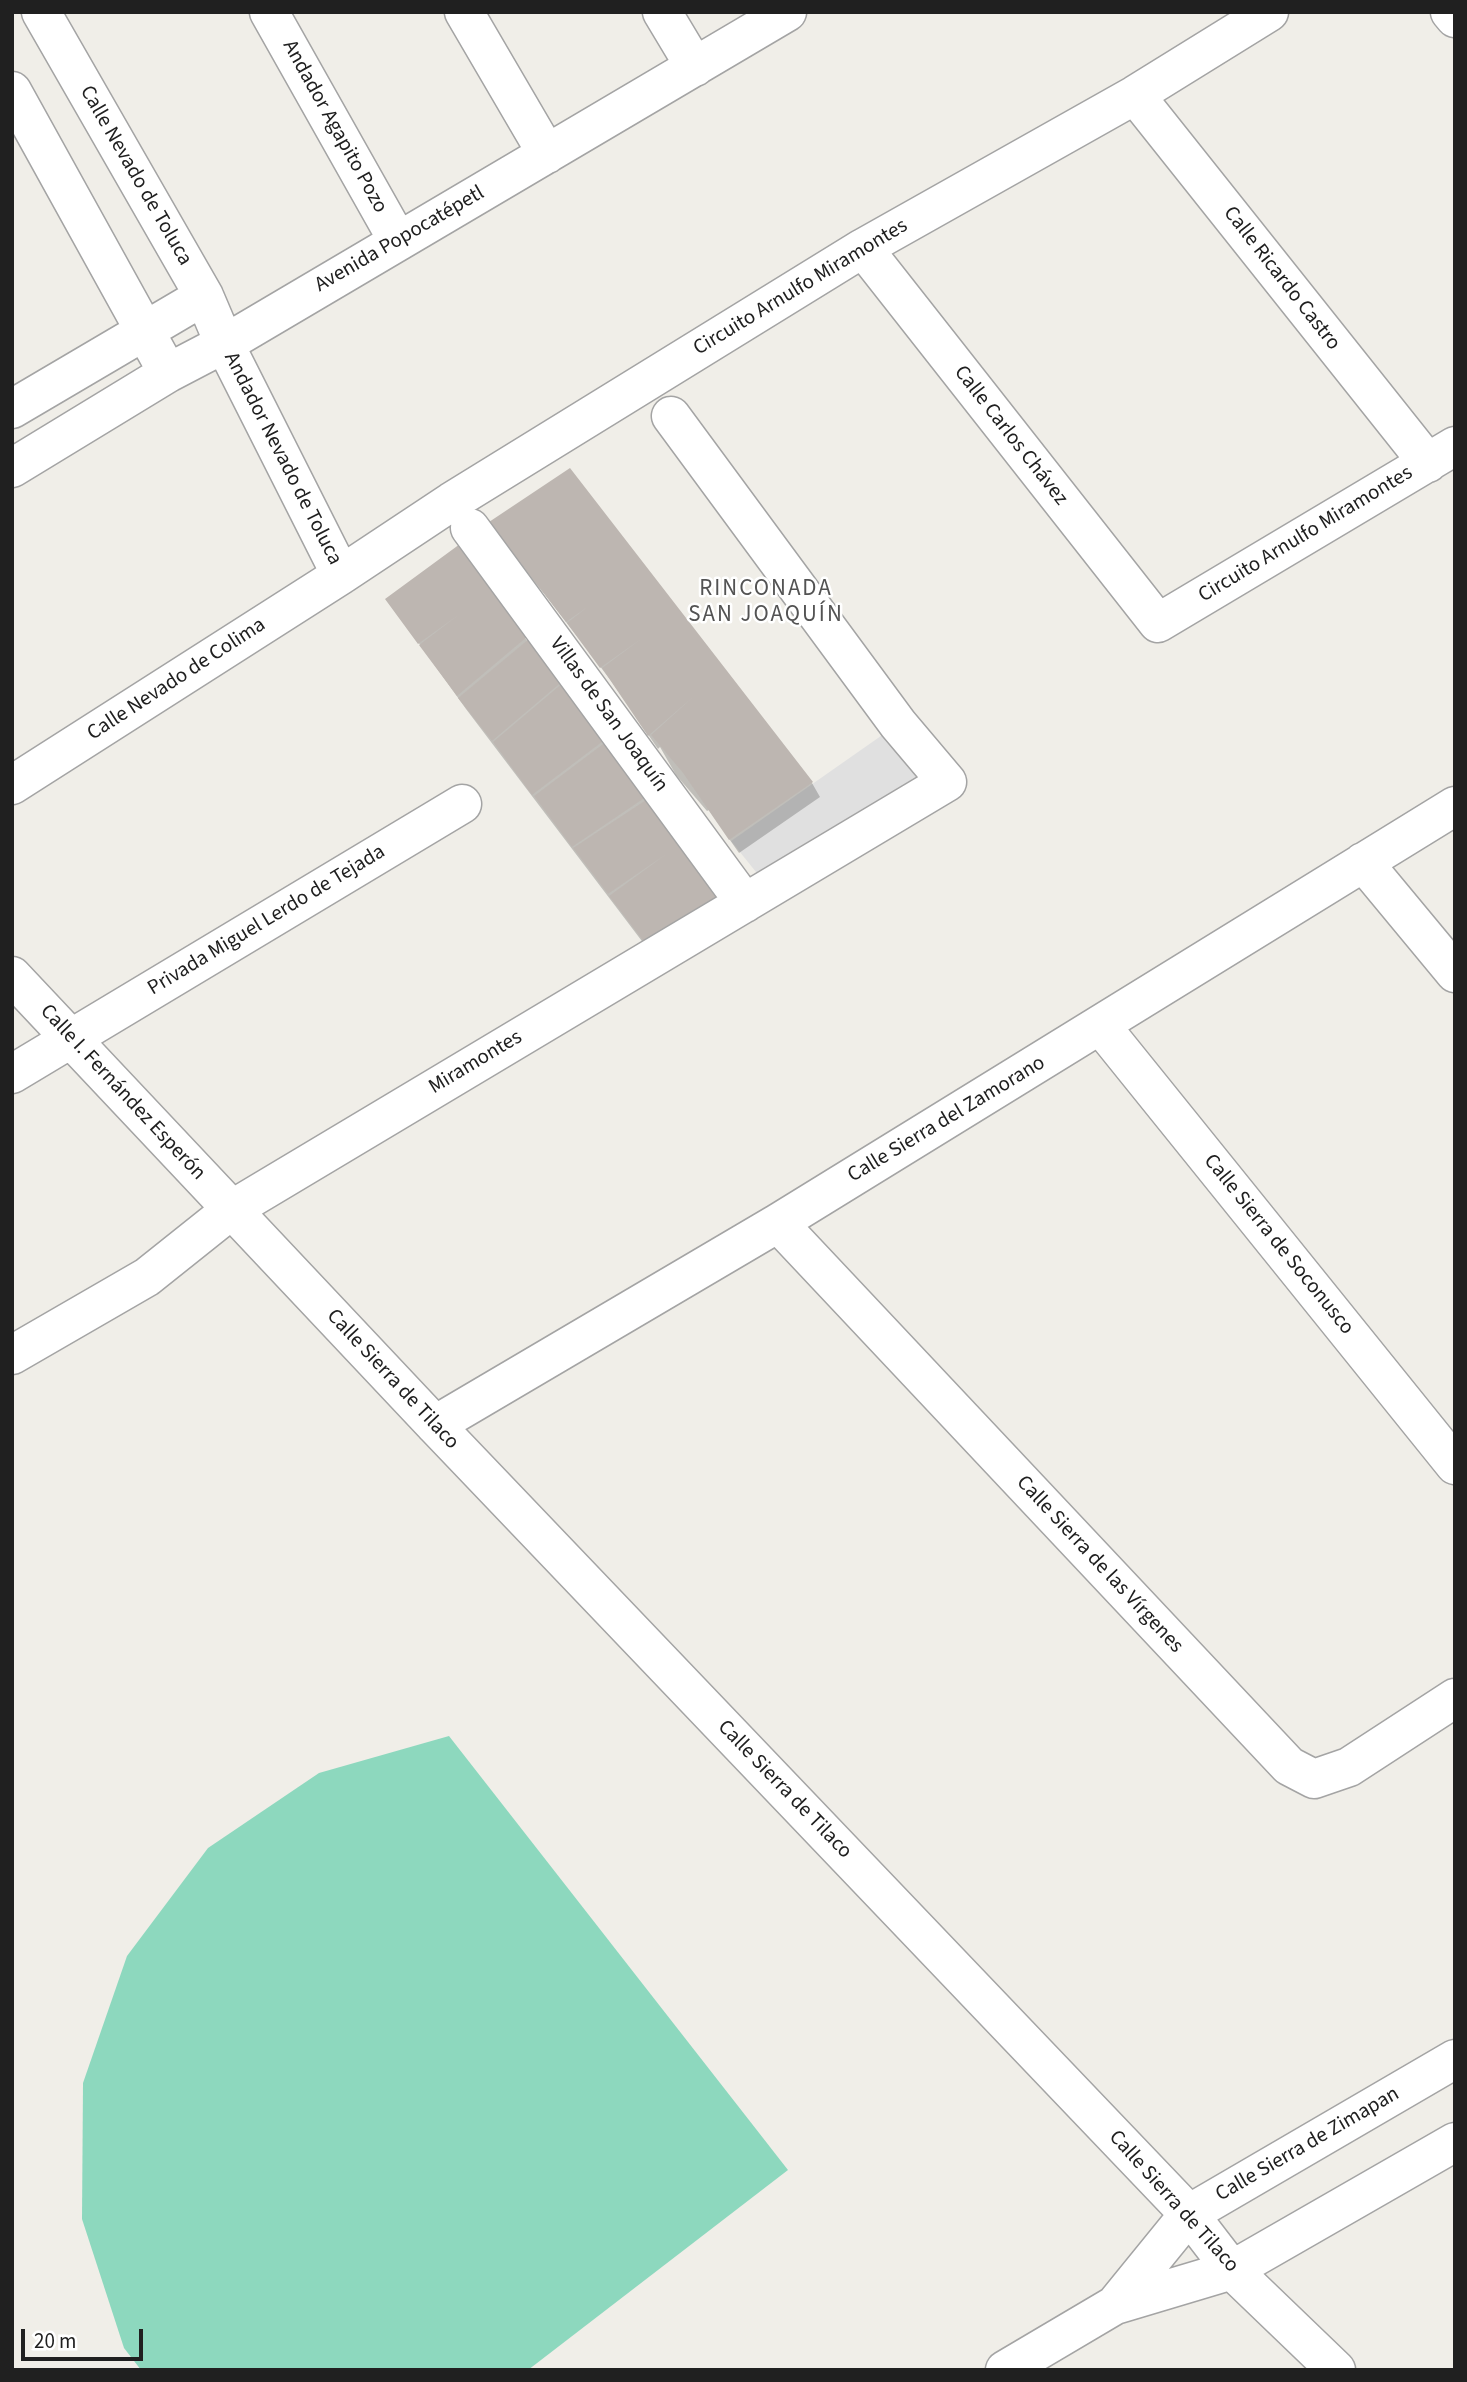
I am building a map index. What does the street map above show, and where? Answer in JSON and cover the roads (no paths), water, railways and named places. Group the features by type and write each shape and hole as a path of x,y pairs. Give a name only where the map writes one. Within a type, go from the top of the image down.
{"street":[{"name":"Calle Nevado de Toluca","path":"41,12 204,296 223,343"},
{"name":"Andador Agapito Pozo","path":"269,12 398,241"},
{"path":"464,12 547,154"},
{"path":"662,12 695,67"},
{"name":"Avenida Popocatépetl","path":"12,468 168,373 787,12"},
{"name":"Circuito Arnulfo Miramontes","path":"341,575 452,502 863,248 1135,95 1269,12"},
{"path":"1450,12 1455,18"},
{"path":"12,91 168,373"},
{"name":"Calle Ricardo Castro","path":"1135,95 1441,454"},
{"name":"Calle Carlos Chávez","path":"863,248 1158,623"},
{"path":"12,409 204,296"},
{"name":"Andador Nevado de Toluca","path":"223,343 341,575"},
{"name":"Miramontes","path":"12,1354 147,1278 231,1210 947,782 898,724 671,416"},
{"name":"Circuito Arnulfo Miramontes","path":"1158,623 1441,454"},
{"name":"Villas de San Joaquín","path":"470,528 745,902"},
{"name":"Calle Nevado de Colima","path":"12,785 341,575"},
{"name":"Privada Miguel Lerdo de Tejada","path":"12,1074 463,804"},
{"name":"Calle Sierra del Zamorano","path":"435,1425 778,1223 1455,806"},
{"path":"1363,862 1455,974"},
{"name":"Calle I. Fernández Esperón","path":"12,976 231,1210"},
{"name":"Calle Sierra de Soconusco","path":"1101,1026 1455,1465"},
{"name":"Calle Sierra de Tilaco","path":"231,1210 1189,2214 1232,2270 1336,2370"},
{"name":"Calle Sierra de las Vírgenes","path":"778,1223 1289,1766 1314,1779 1349,1767 1455,1698"},
{"name":"Calle Sierra de Zimapan","path":"1115,2305 1189,2214 1455,2059"},
{"name":"Calle Sierra de Zimapan","path":"1005,2370 1115,2305 1232,2270 1455,2142"}],"district":[{"name":"RINCONADA SAN JOAQUÍN","path":"766,603"}]}
